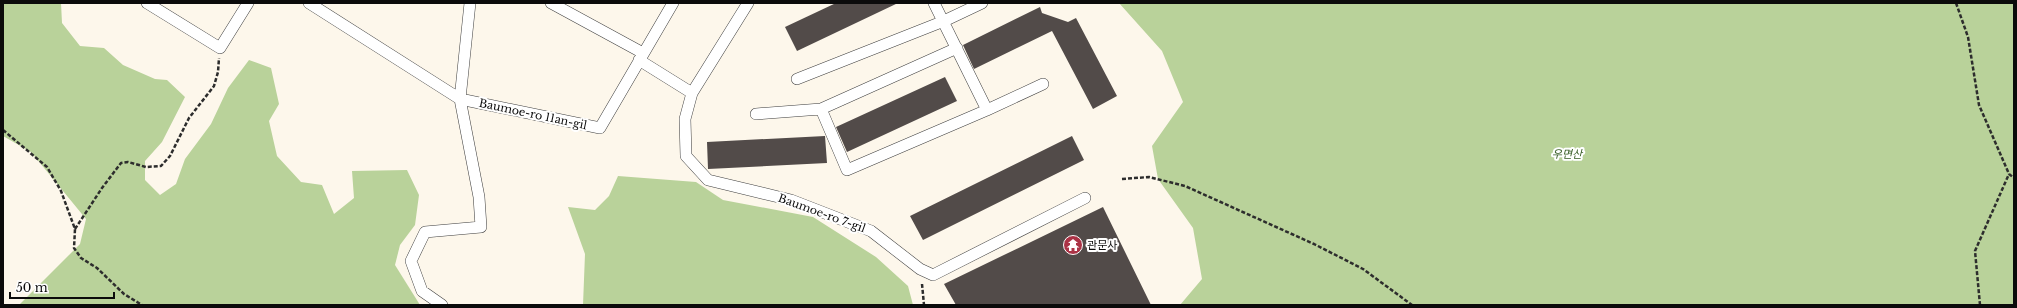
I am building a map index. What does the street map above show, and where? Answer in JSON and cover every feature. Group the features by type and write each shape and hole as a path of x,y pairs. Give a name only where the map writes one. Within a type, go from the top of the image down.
{"street":[{"path":"147,3 220,48 248,3"},
{"name":"Baumoe-ro 11an-gil","path":"310,3 460,99 600,128 641,56"},
{"path":"460,99 470,3"},
{"path":"551,3 641,56 692,93"},
{"path":"641,56 673,3"},
{"name":"Baumoe-ro 7-gil","path":"748,3 692,93 685,119 686,156 708,180 791,200 871,231 920,269 933,275 1085,198"},
{"path":"934,3 987,110"},
{"path":"797,79 944,21 982,3"},
{"path":"756,114 821,109 957,48"},
{"path":"821,109 847,170 987,110 1043,84"},
{"name":"Baumoe-ro 11an-gil","path":"442,305 422,291 411,261 425,232 481,227 479,197 460,99"}],"path":[{"path":"1956,3 1968,37 1978,105 2009,174 2014,178"},
{"path":"75,229 102,188 121,163 128,162 146,167 161,166 170,156 189,118 214,86 218,72 220,48"},
{"path":"3,130 47,167 61,191 75,229 74,248 81,258 97,268 124,294 142,305"},
{"path":"1980,305 1975,251 2009,174"},
{"path":"1122,179 1149,177 1185,186 1314,244 1363,269 1412,305"},
{"path":"920,269 924,305"}],"green space":[{"path":"3,3 61,3 62,23 80,46 104,48 123,65 155,79 167,80 185,97 162,142 145,161 145,180 160,195 176,184 185,159 211,124 228,88 249,60 271,68 279,104 269,121 277,156 301,182 322,185 334,214 354,198 352,171 407,170 419,195 415,225 400,245 395,265 420,305 19,305 80,244 86,219 31,152 3,136"},
{"name":"우면산","path":"1119,3 2014,3 2014,305 1180,305 1202,279 1193,228 1158,179 1152,146 1183,102 1162,51"},
{"path":"618,176 696,182 723,200 813,217 876,257 908,286 913,305 583,305 585,254 568,207 595,210 609,196"}],"building":[{"path":"836,3 898,3 797,51 785,27"},
{"path":"1040,7 1042,13 1068,22 1076,18 1117,96 1093,109 1052,31 974,69 963,45"},
{"path":"945,77 957,101 847,152 836,127"},
{"path":"825,136 827,163 708,169 707,142"},
{"path":"1072,136 1084,160 923,240 910,216"},
{"name":"관문사","path":"1103,207 1151,305 956,305 944,284"}],"place":[{"name":"관문사","path":"1073,245"}]}
